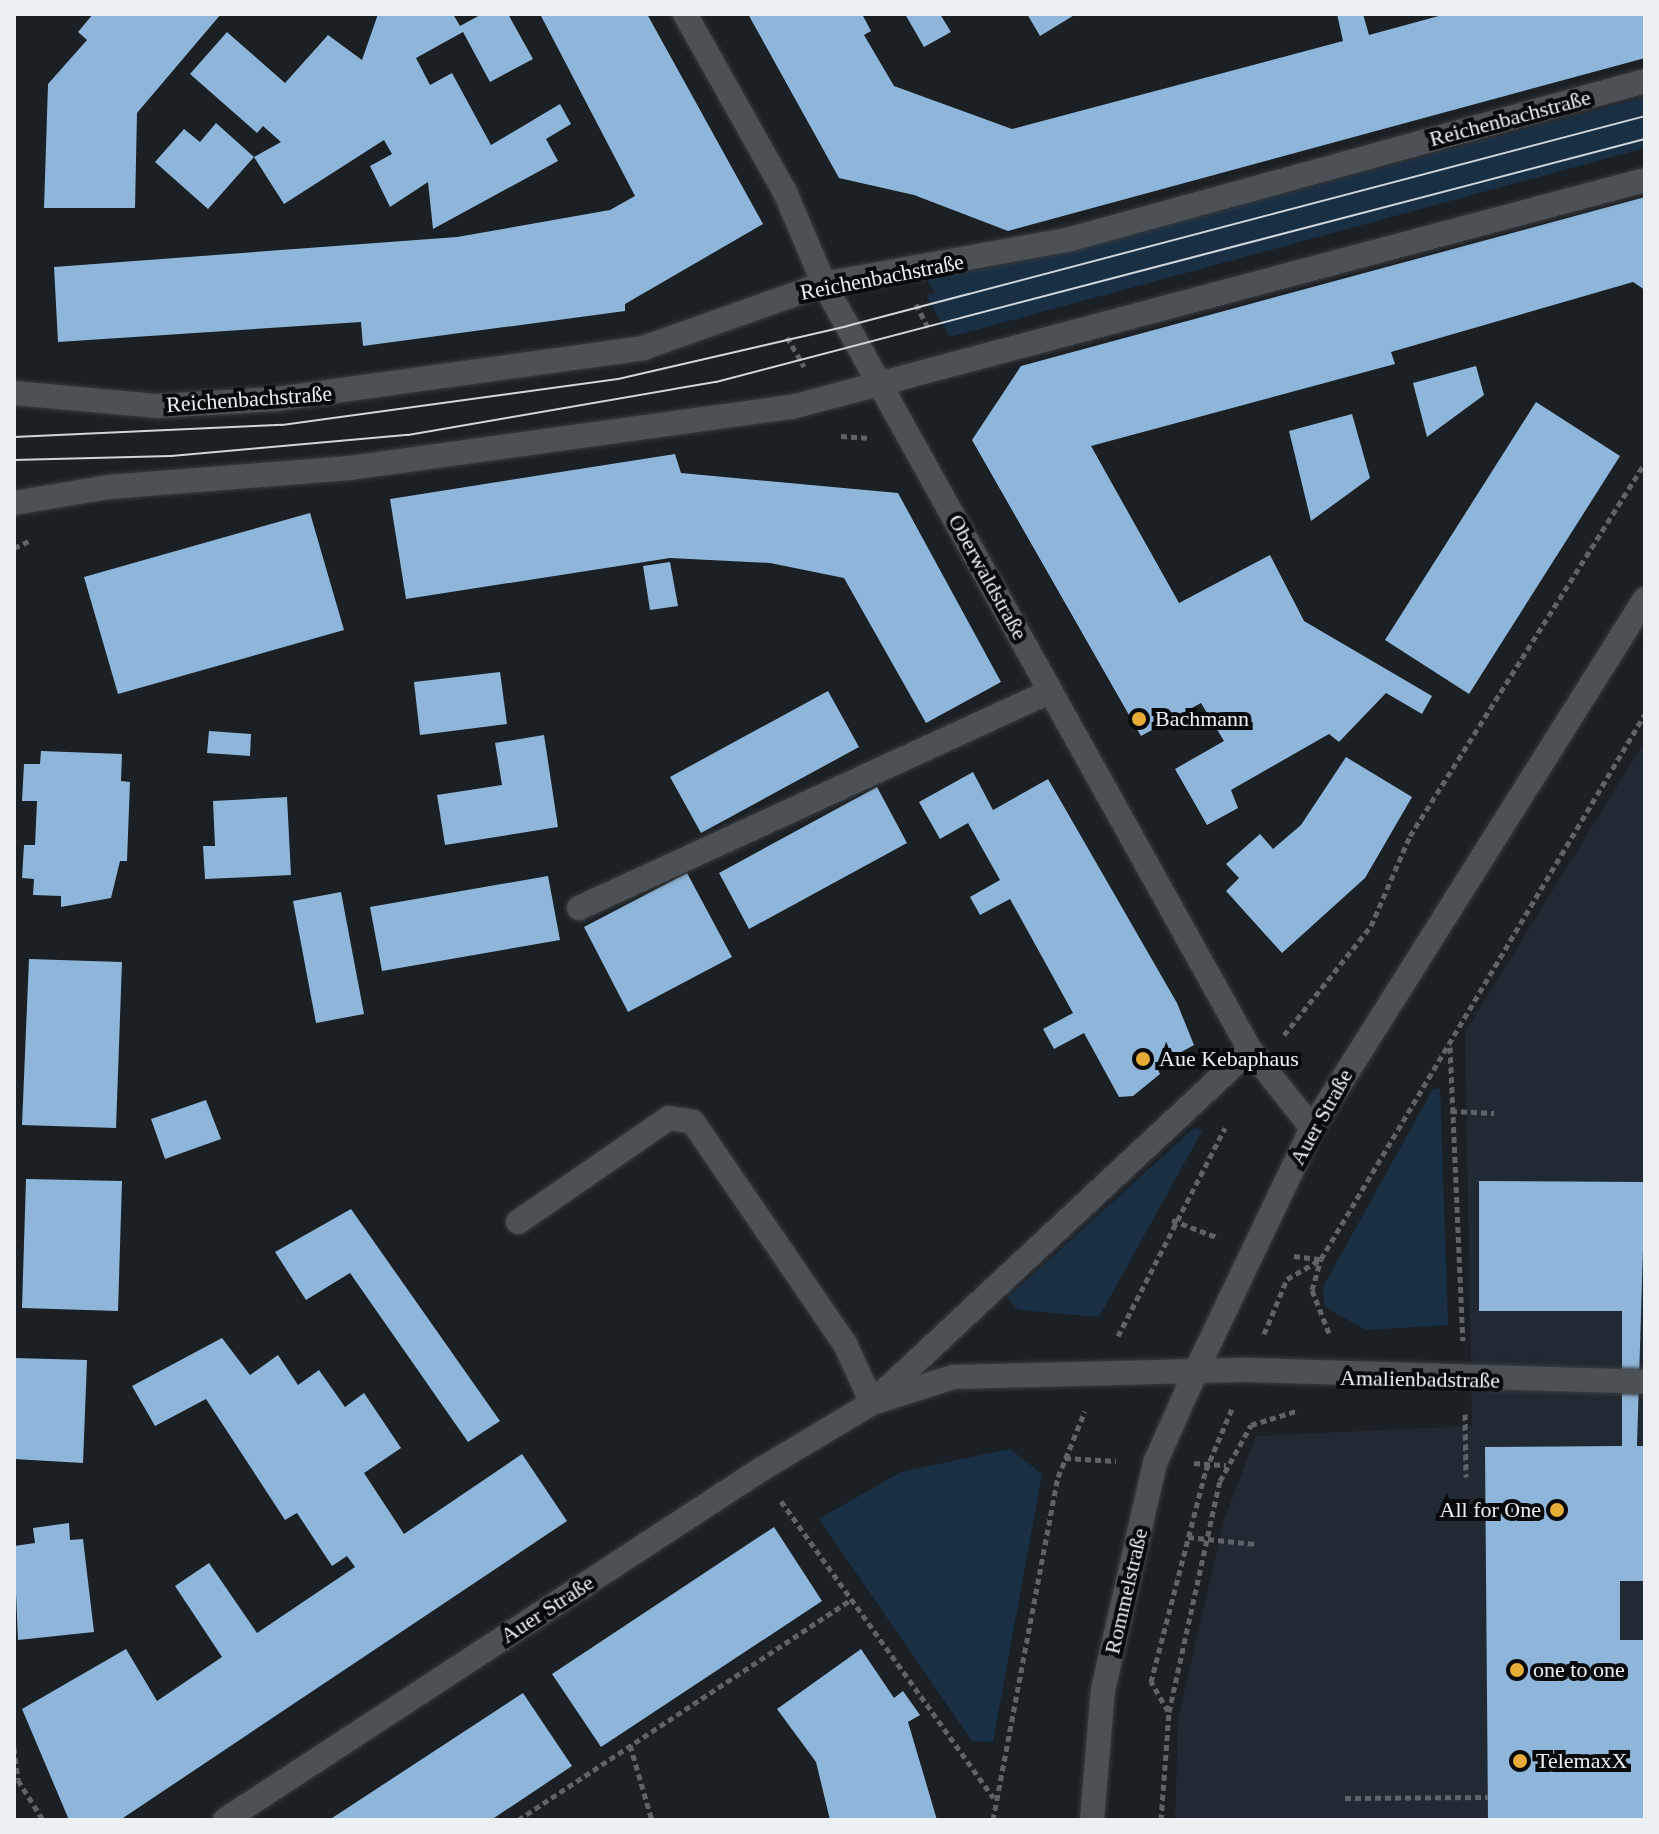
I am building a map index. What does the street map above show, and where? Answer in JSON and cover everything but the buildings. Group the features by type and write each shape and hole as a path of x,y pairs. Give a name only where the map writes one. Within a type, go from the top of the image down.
{"street":[{"name":"Oberwaldstraße","path":"685,14 785,192 824,284 1250,1050 1312,1128"},
{"name":"Reichenbachstraße","path":"14,393 158,406 451,380 643,348 824,284 1067,240 1645,81"},
{"path":"14,503 109,487 486,451 882,388 1645,180"},
{"name":"Auer Straße","path":"225,1820 760,1470 872,1403 953,1377 1196,1371 1312,1128 1645,599"},
{"path":"579,908 1051,691"},
{"name":"Auer Straße","path":"872,1403 958,1316 1250,1050"},
{"path":"518,1222 669,1118 693,1122 845,1344 872,1403"},
{"name":"Amalienbadstraße","path":"1196,1371 1248,1370 1315,1377 1465,1381 1645,1382"},
{"name":"Rommelstraße","path":"1092,1820 1103,1690 1155,1463 1196,1371"}],"path":[{"path":"898,272 952,369"},
{"path":"1161,1820 1169,1712 1206,1541 1236,1441 1261,1421 1297,1414 1315,1377 1332,1326 1312,1290 1321,1259 1450,1047 1645,714"},
{"path":"1450,1047 1465,1381 1466,1477"},
{"path":"1451,1111 1494,1113"},
{"path":"1169,1712 1151,1682 1209,1464 1287,1279 1321,1259"},
{"path":"760,1470 994,1799 993,1820"},
{"path":"1188,1537 1255,1544"},
{"path":"518,1820 850,1600"},
{"path":"630,1745 652,1820"},
{"path":"14,1748 18,1780 43,1820"},
{"path":"1345,1798 1488,1797"}],"shaded area":[{"path":"1645,97 1645,148 950,337 926,295 935,293 927,279 1057,255"},
{"path":"1645,741 1645,1820 1175,1820 1178,1719 1224,1520 1256,1436 1472,1426 1465,1032"},
{"path":"1440,1088 1448,1325 1366,1330 1325,1307 1323,1287 1433,1089"},
{"path":"1195,1127 1202,1131 1099,1317 1019,1310 1007,1298"},
{"path":"1010,1449 1042,1474 993,1742 972,1741 819,1519 901,1472"}],"tram line":[{"path":"14,437 282,425 618,379 847,326 1645,116"},
{"path":"14,460 171,456 408,435 716,382 1645,139"}],"place":[{"name":"Bachmann","path":"1139,719"},
{"name":"Aue Kebaphaus","path":"1143,1059"},
{"name":"All for One","path":"1557,1510"},
{"name":"one to one","path":"1517,1670"},
{"name":"TelemaxX","path":"1520,1761"}]}
